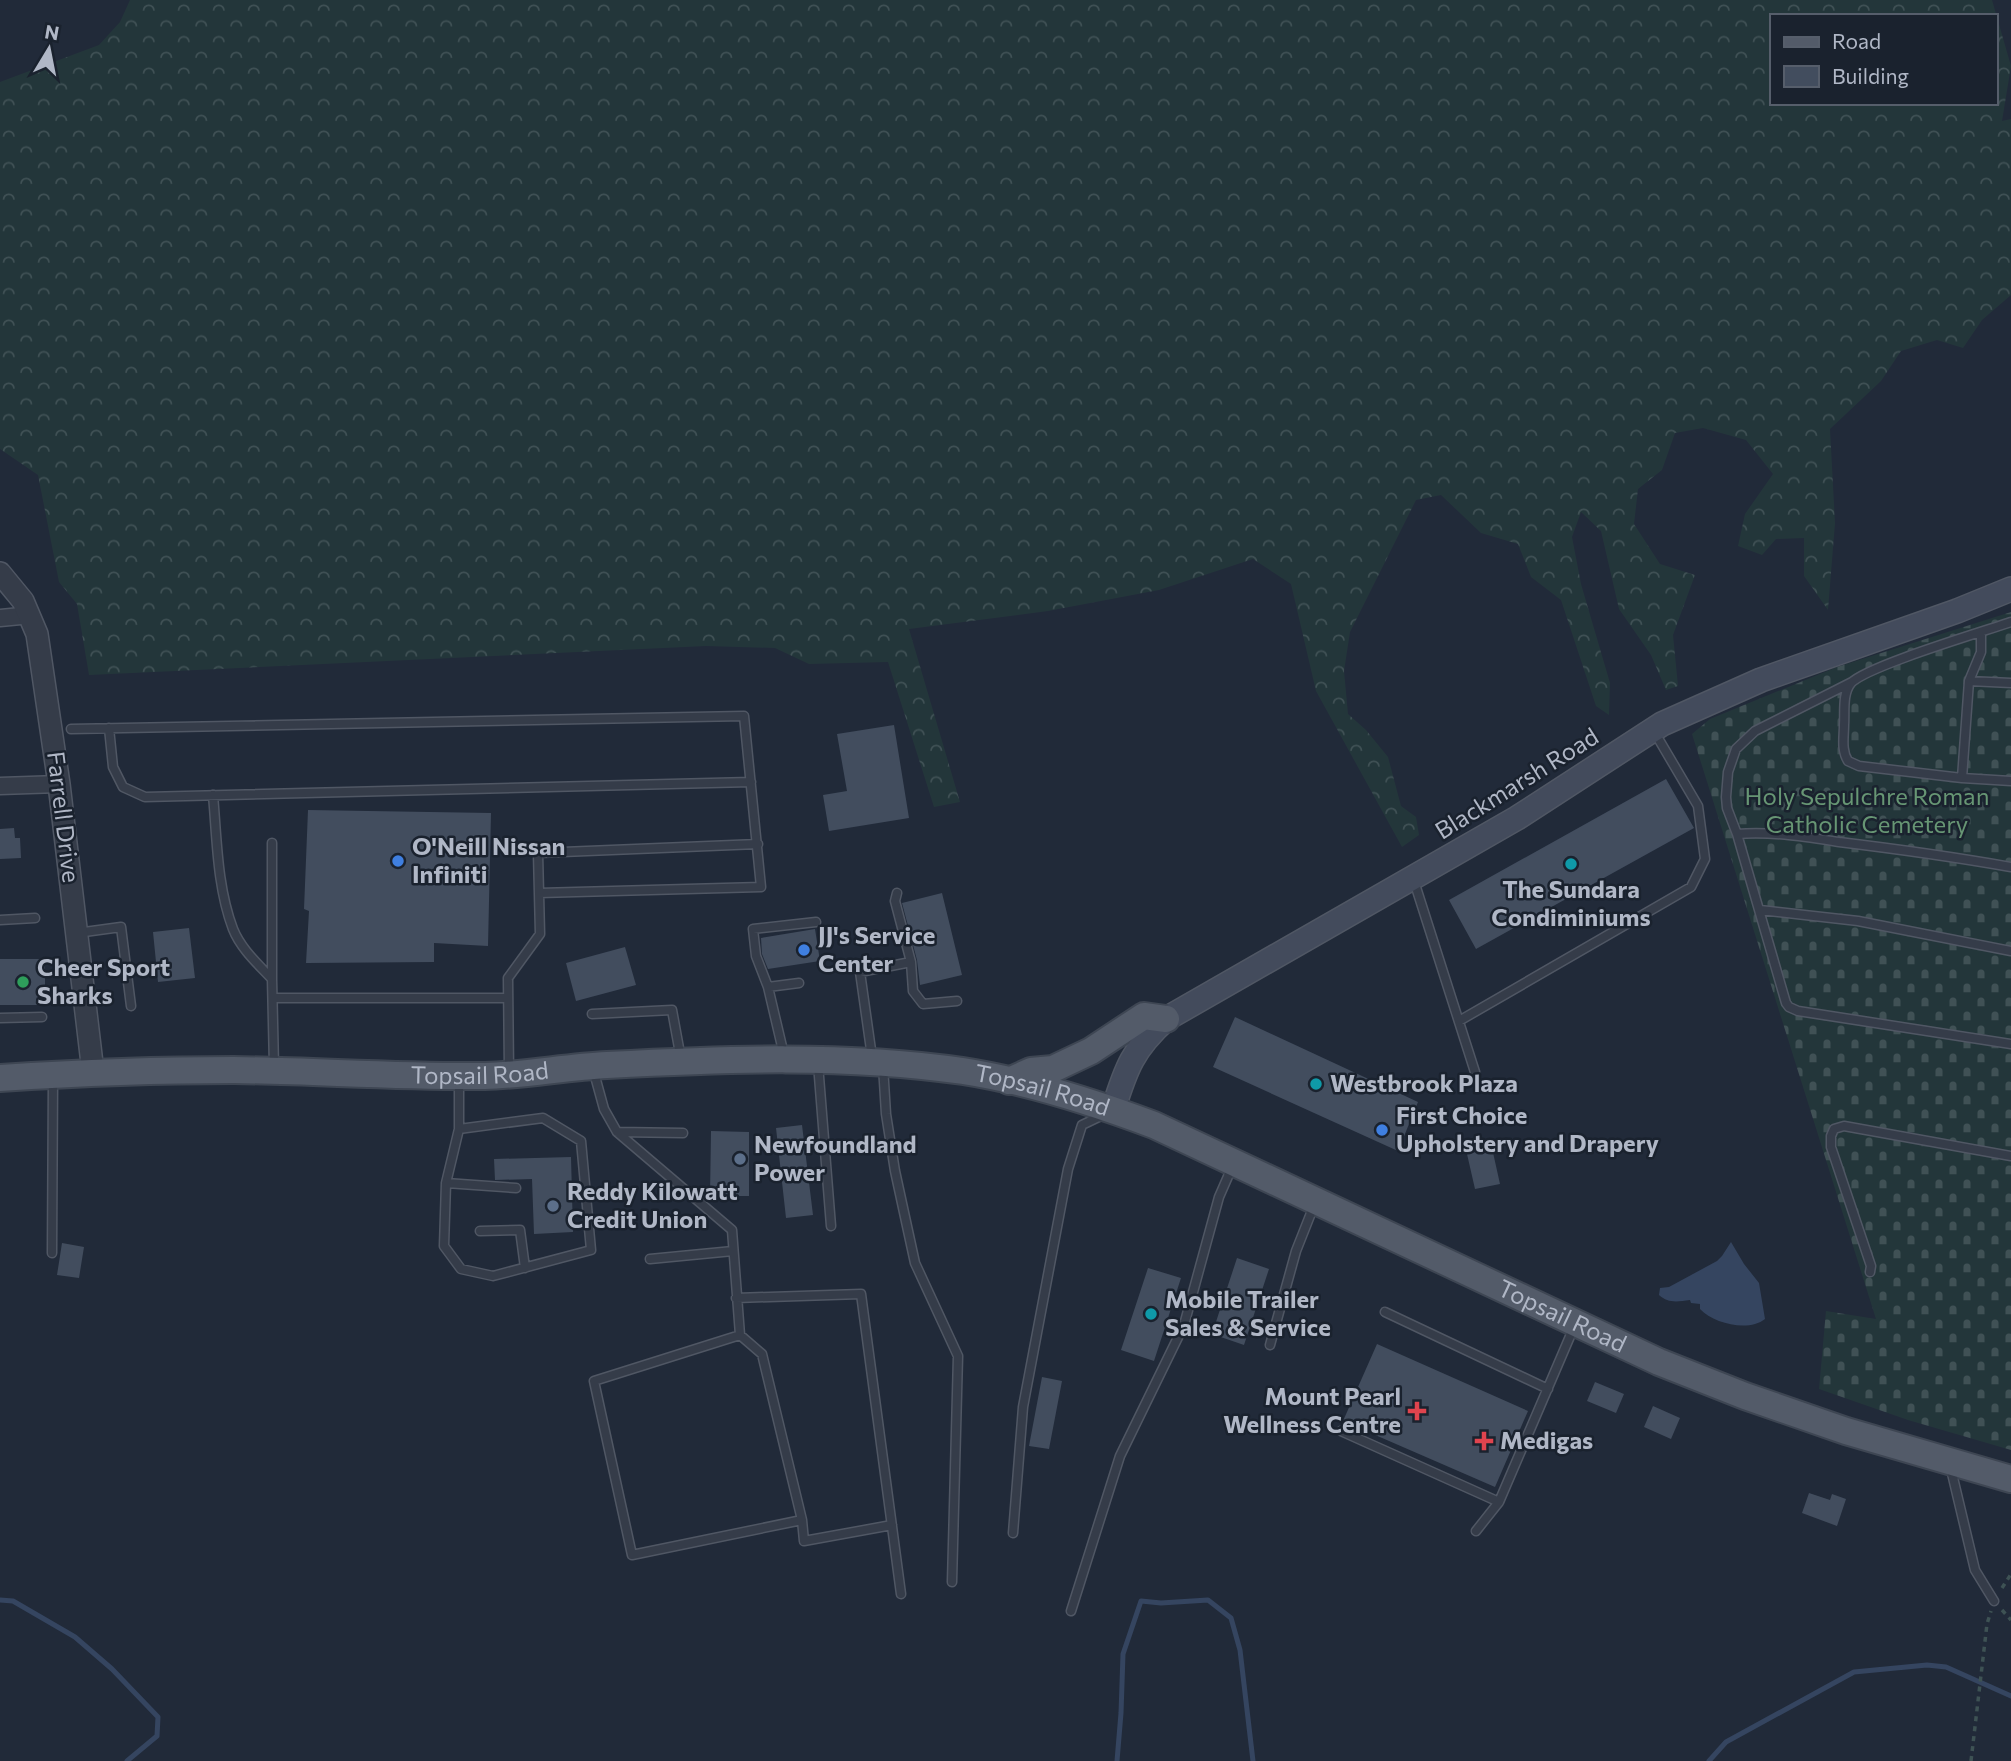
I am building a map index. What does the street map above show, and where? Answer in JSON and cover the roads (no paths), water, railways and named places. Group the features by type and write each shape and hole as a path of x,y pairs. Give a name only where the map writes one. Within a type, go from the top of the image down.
{"main road":[{"name":"Blackmarsh Road","path":"1114,1110 1125,1072 1135,1053 1149,1034 1166,1019 1517,818 1653,729 1761,680 1957,611 2011,589"},
{"path":"1009,1081 1031,1070 1053,1069 1091,1051 1144,1016 1166,1019"},
{"name":"Topsail Road","path":"0,1078 93,1072 274,1071 510,1075 592,1066 817,1061 953,1070 1009,1081 1114,1110 1154,1125 1659,1362 1745,1396 1846,1431 2011,1479"}],"street":[{"name":"Farrell Drive","path":"0,573 16,589 31,615 40,647 93,1072"},
{"path":"0,618 31,615"},
{"path":"0,786 59,784"}],"lane":[{"path":"2011,622 1874,670 1755,731 1735,749 1728,772 1726,796 1727,808 1786,1003 1793,1010 2011,1044"},
{"path":"1962,778 1969,681 1981,652 1981,632"},
{"path":"1969,681 2011,682"},
{"path":"1852,682 1845,698 1844,752 1848,761 1859,766 2011,781"},
{"path":"71,729 744,716 761,887 539,893"},
{"path":"109,728 113,767 122,787 145,797 751,782"},
{"path":"1459,1021 1692,887 1705,859 1698,806 1653,729"},
{"path":"213,795 222,884 233,929 249,956 272,979"},
{"path":"1737,834 1764,833 1812,838 2011,867"},
{"path":"272,844 274,1071"},
{"path":"510,1075 508,978 540,933 538,853 758,844"},
{"path":"1413,878 1475,1072"},
{"path":"897,893 895,901 911,962 913,991 923,1004 957,1001"},
{"path":"1760,910 1858,922 2011,951"},
{"path":"0,920 35,918"},
{"path":"786,1061 768,987 756,956 753,929 817,922"},
{"path":"77,933 121,927 131,1006"},
{"path":"911,962 860,972 895,1171 915,1263 958,1356 952,1582"},
{"path":"768,987 799,983"},
{"path":"273,998 507,998"},
{"path":"592,1014 672,1010 681,1062"},
{"path":"0,1018 42,1017"},
{"path":"817,1061 831,1226"},
{"path":"592,1066 604,1109 617,1132 732,1230 740,1335 762,1354 802,1520 804,1541 892,1525"},
{"path":"52,1253 53,1074"},
{"path":"459,1076 459,1129 446,1183 444,1246 461,1269 494,1276 591,1250 581,1142 543,1118 459,1129"},
{"path":"1013,1533 1023,1407 1068,1169 1082,1125 1114,1110"},
{"path":"1870,1272 1871,1266 1831,1147 1833,1129 1844,1126 2011,1156"},
{"path":"617,1132 683,1133"},
{"path":"1071,1611 1120,1456 1184,1325 1219,1197 1234,1162"},
{"path":"446,1183 516,1188"},
{"path":"1270,1345 1296,1251 1316,1200"},
{"path":"480,1231 520,1230 524,1268"},
{"path":"650,1259 733,1251"},
{"path":"736,1298 861,1294 901,1594"},
{"path":"1385,1312 1548,1389"},
{"path":"1476,1531 1499,1502 1575,1324"},
{"path":"740,1335 594,1381 632,1555 802,1520"},
{"path":"1341,1431 1499,1502"},
{"path":"1949,1461 1975,1570 1994,1601"}],"water":[{"path":"1731,1242 1759,1283 1765,1319 1741,1326 1722,1322 1706,1314 1700,1309 1700,1304 1691,1303 1690,1300 1669,1301 1659,1295 1660,1288 1669,1287 1717,1261"}],"waterway":[{"path":"0,1600 13,1601 75,1637 112,1669 158,1717 157,1736 127,1761"},
{"path":"1117,1761 1123,1654 1141,1601 1161,1603 1208,1600 1231,1618 1240,1650 1253,1761"},
{"path":"1709,1761 1726,1742 1854,1672 1927,1665 1946,1667 2011,1696"}],"place":[{"name":"O'Neill Nissan Infiniti","path":"398,861"},
{"name":"The Sundara Condiminiums","path":"1571,864"},
{"name":"JJ's Service Center","path":"804,950"},
{"name":"Cheer Sport Sharks","path":"23,982"},
{"name":"Westbrook Plaza","path":"1316,1084"},
{"name":"First Choice Upholstery and Drapery","path":"1382,1130"},
{"name":"Newfoundland Power","path":"740,1159"},
{"name":"Reddy Kilowatt Credit Union","path":"553,1206"},
{"name":"Mobile Trailer Sales & Service","path":"1151,1314"},
{"name":"Mount Pearl Wellness Centre","path":"1417,1411"},
{"name":"Medigas","path":"1484,1441"}],"park label":[{"name":"Holy Sepulchre Roman Catholic Cemetery","path":"1867,811"}]}
